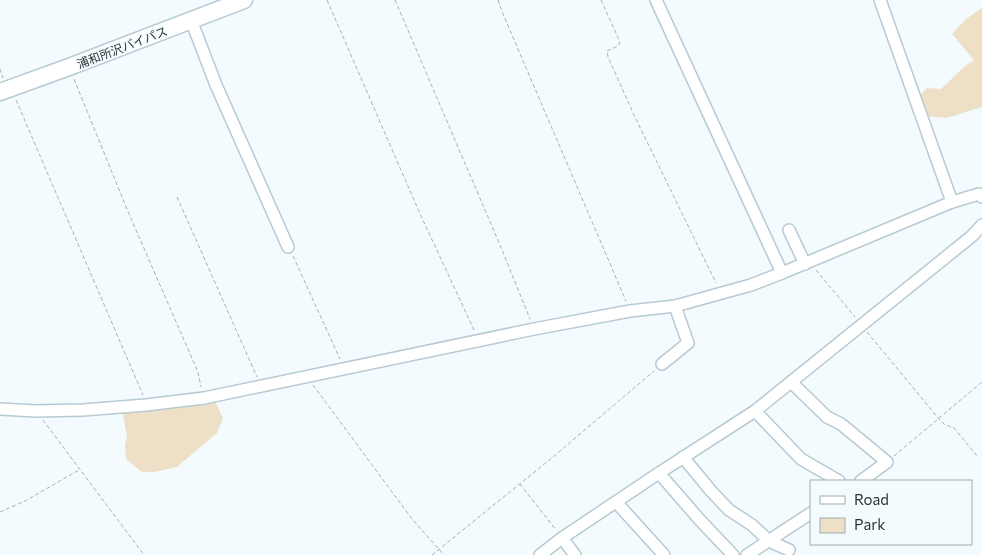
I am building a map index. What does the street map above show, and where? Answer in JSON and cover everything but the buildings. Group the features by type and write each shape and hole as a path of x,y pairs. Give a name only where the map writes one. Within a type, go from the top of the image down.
{"highway":[{"name":"浦和所沢バイパス","path":"3,82 214,0"},
{"name":"浦和所沢バイパス","path":"3,82 69,67 244,0"}],"street":[{"path":"656,0 782,273"},
{"path":"880,0 952,202"},
{"path":"191,20 216,85 288,246"},
{"path":"0,409 36,411 146,405 204,398 534,329 675,306 782,273 952,202 979,194 982,198"},
{"path":"540,555 659,472 755,411 972,236 982,225"},
{"path":"790,230 807,263"},
{"path":"662,364 688,343 675,306"},
{"path":"791,382 827,417 841,424 887,462 862,480"},
{"path":"755,411 801,459 837,480"},
{"path":"683,457 710,491 729,510 752,525 769,540 789,550"},
{"path":"659,472 698,518 733,555"},
{"path":"616,502 664,555"},
{"path":"747,555 810,514"},
{"path":"562,538 575,555"}],"path":[{"path":"327,0 421,216 479,340"},
{"path":"395,0 534,329"},
{"path":"498,0 630,312"},
{"path":"601,0 620,42 618,46 607,51 608,57 689,232 721,293"},
{"path":"69,67 129,214 198,372 204,398"},
{"path":"3,82 146,405"},
{"path":"177,197 261,386"},
{"path":"288,246 344,369"},
{"path":"807,263 938,418 944,424 954,428 977,456"},
{"path":"432,555 662,364"},
{"path":"307,376 393,494 444,555"},
{"path":"887,462 982,382"},
{"path":"36,411 144,555"},
{"path":"0,512 25,501 79,470"},
{"path":"520,483 562,538"}],"green space":[{"path":"982,8 982,107 947,118 926,116 919,96 927,88 941,89 974,60 952,34 966,19"},
{"path":"215,401 223,418 217,433 177,467 154,472 142,472 126,459 125,444 127,438 123,413"}]}
